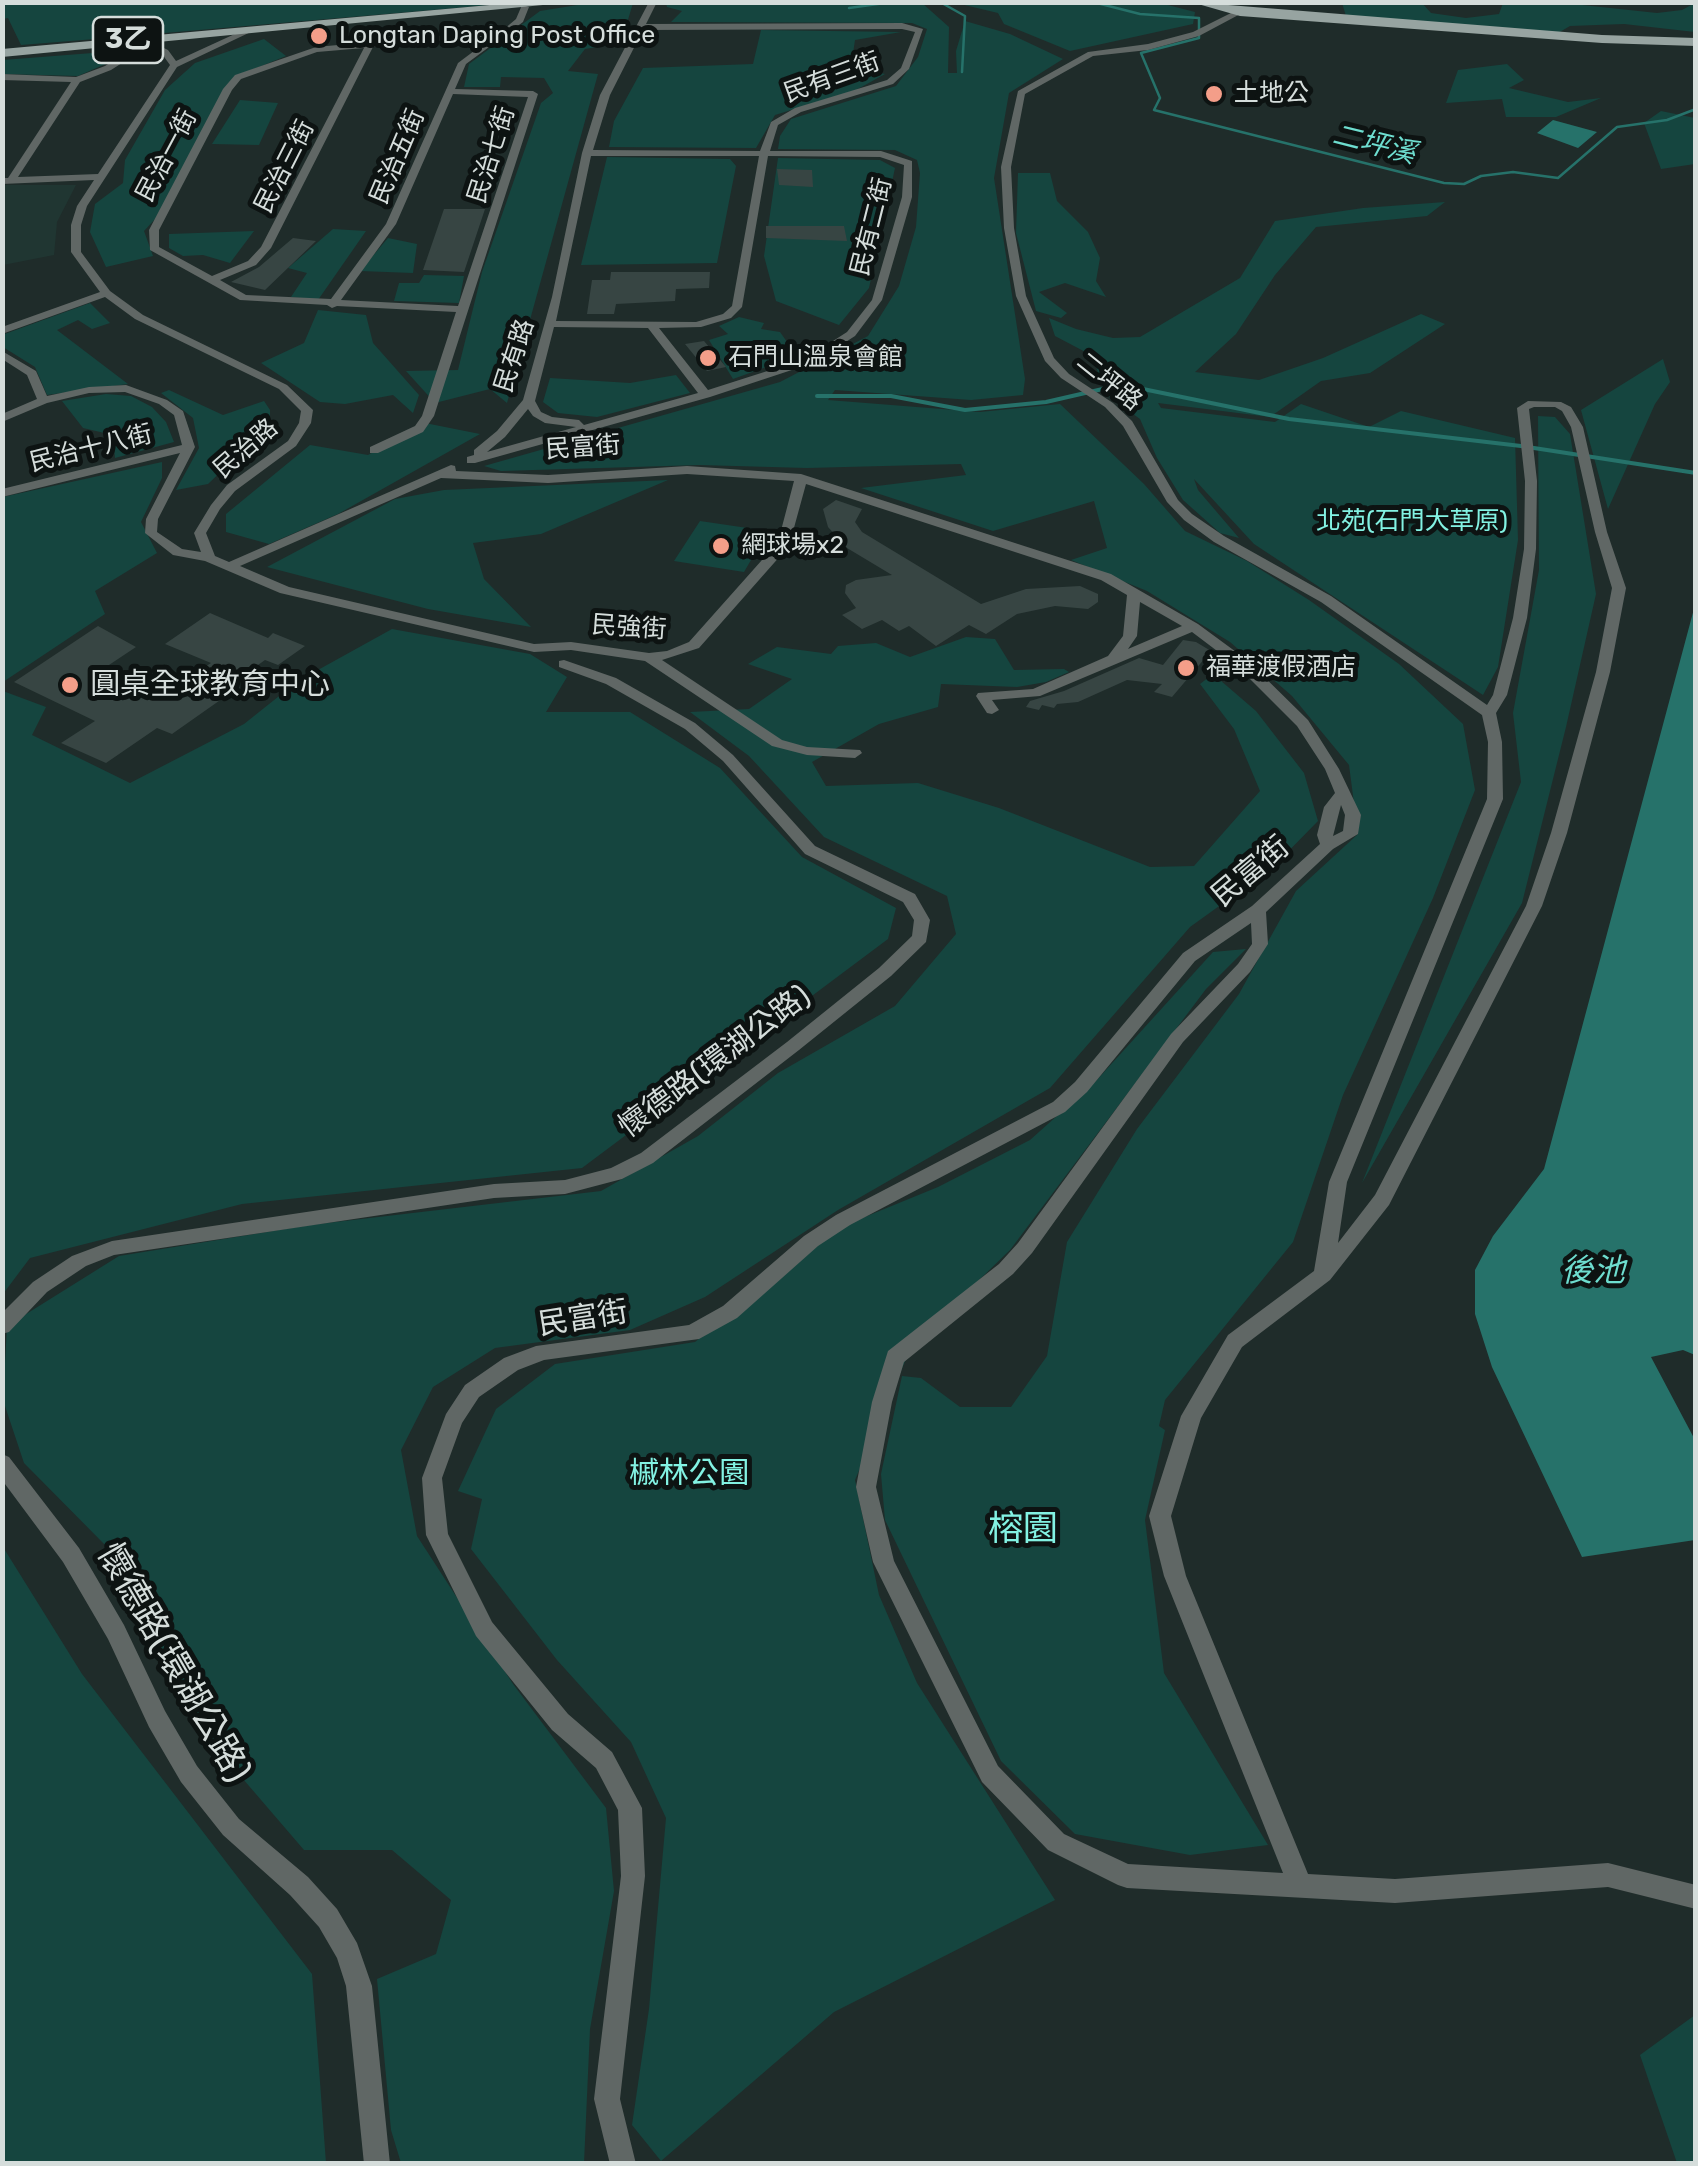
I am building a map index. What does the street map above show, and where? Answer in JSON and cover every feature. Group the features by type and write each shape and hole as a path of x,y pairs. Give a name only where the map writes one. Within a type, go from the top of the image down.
{"main road":[{"name":"3乙","path":"2,52 568,2"},
{"path":"1197,2 1240,12 1602,40 1696,42"}],"street":[{"name":"民有路","path":"232,566 470,460 501,434 529,402 587,153 605,95 653,2"},
{"path":"505,32 520,20 525,7"},
{"name":"二坪路","path":"1240,12 1196,34 1148,47 1092,54 1021,93 1006,167 1014,262 1026,308 1049,359 1065,376 1110,405 1128,424 1173,502 1188,516 1219,539 1326,600 1489,712"},
{"name":"民有三街","path":"550,324 697,324 727,316 737,307 769,132 781,118 890,82 905,69 920,31 902,26 642,27"},
{"path":"2,77 77,80 108,68 130,54 139,41 164,52 174,65 253,31"},
{"name":"民治一街","path":"462,309 244,298 154,248 154,230 228,88 238,76 281,60 371,43 505,32"},
{"name":"民治五街","path":"332,305 391,224 462,63 505,32"},
{"name":"民治三街","path":"208,281 252,262 266,248 371,43"},
{"name":"民治路","path":"174,65 99,177 76,226 76,252 106,293 138,317 283,387 307,410 305,424 292,443 231,488 200,533"},
{"path":"6,181 77,80"},
{"name":"民治七街","path":"448,91 532,94 462,309"},
{"name":"民有二街","path":"470,460 794,368 850,334 877,300 899,233 909,163 881,154 587,153"},
{"path":"6,181 99,177"},
{"path":"2,331 106,293"},
{"path":"374,450 419,429 428,416 462,309"},
{"path":"651,325 706,395"},
{"path":"2,354 32,372 43,400"},
{"path":"2,419 43,400 107,389 148,394 179,413 190,447 152,519 151,532 158,542 178,552 232,566 285,590 534,648"},
{"path":"529,402 536,414 549,420 591,425"},
{"path":"1301,1887 1175,1576 1160,1516 1191,1416 1235,1341 1323,1275 1382,1200 1534,906 1559,832 1603,672 1620,588 1601,532 1577,427 1567,409 1557,404 1523,408 1531,481 1530,549 1516,632 1500,694 1489,712 1496,742 1495,798 1338,1182 1323,1275"},
{"name":"民治十八街","path":"2,494 190,447"},
{"name":"民富街","path":"440,474 548,479 687,470 801,478 1106,577 1192,627 1242,663 1302,723 1332,768 1353,815 1350,834 1328,845 1258,910 1189,957 1059,1108 843,1220 811,1241 730,1312 692,1333 543,1352 510,1364 472,1392 453,1420 432,1478 438,1535 484,1629 560,1722 604,1760 630,1808 633,1876 607,2098 624,2164"},
{"name":"民強街","path":"534,648 571,646 649,657 682,653 694,645 784,543 801,478"},
{"path":"158,542 200,533 209,558"},
{"path":"1113,659 1130,636 1134,593"},
{"path":"992,710 983,696 1036,692 1192,627"},
{"name":"懷德路(環湖公路)","path":"2,1326 40,1287 79,1261 112,1248 494,1191 564,1188 616,1174 648,1158 920,938 922,920 908,898 810,850 728,758 671,712 602,686 534,648"},
{"path":"649,657 777,743 807,751 854,753"},
{"name":"民富街","path":"1328,845 1325,835 1332,807 1342,794"},
{"path":"1258,910 1260,944 1244,968 1177,1038 1025,1248 1006,1270 895,1356 866,1487 884,1562 990,1774 1056,1842 1127,1876 1395,1891 1608,1875 1696,1898"},
{"name":"懷德路(環湖公路)","path":"2,1463 71,1555 116,1632 189,1774 231,1827 299,1886 328,1918 348,1952 359,1986 377,2164"}],"shaded area":[{"path":"3,185 76,185 57,222 54,255 3,265"}],"green space":[{"path":"3,2 514,3 141,35 135,23 120,25 120,37 21,45 8,18 3,19"},
{"path":"1554,2 1657,13 1682,10 1695,3 1695,32 1624,24 1570,26 1558,33 1346,16 1342,3 1422,3 1431,13 1466,18 1499,14 1503,3"},
{"path":"590,3 633,3 621,43 585,49 568,71 598,74 507,403 490,389 435,403 406,371 458,370 482,272 541,103 553,93 544,78 501,77 500,87 464,87 469,64 540,11"},
{"name":"榕園","path":"666,3 922,3 949,27 948,73 957,73 956,51 965,21 1010,34 1063,59 1009,93 994,178 1025,379 1023,395 971,400 835,390 828,400 980,412 1060,404 1144,484 1185,531 1247,561 1309,600 1399,664 1463,724 1475,790 1433,898 1343,1095 1293,1242 1165,1400 1159,1426 1165,1430 1145,1520 1164,1673 1268,1845 1190,1855 1075,1834 1001,1761 885,1520 881,1474 902,1376 921,1378 960,1407 1011,1407 1047,1356 1067,1242 1137,1129 1239,994 1296,891 1358,834 1349,765 1292,696 1230,642 1147,591 1071,560 1107,548 1094,501 993,531 861,488 966,475 961,464 501,471 484,466 780,382 868,336 899,286 916,227 920,173 917,160 895,150 778,149 780,136 791,119 896,86 918,57 927,29 912,23 671,22 682,11 667,7"},
{"path":"956,3 1160,3 1195,12 1193,24 1070,51 1004,24 998,13"},
{"path":"761,30 901,32 855,40 851,67 885,74 856,90 775,115 756,148 609,147 614,121 643,68 753,64"},
{"path":"264,39 286,56 242,74 213,115 156,218 144,231 153,256 106,267 90,232 95,204 123,183 125,160 165,90 195,63"},
{"path":"118,51 117,59 78,76 3,74 3,60"},
{"path":"1507,64 1524,80 1509,88 1568,102 1601,98 1556,117 1506,117 1502,99 1446,103 1458,70"},
{"path":"240,100 278,103 259,145 212,144"},
{"path":"1661,111 1695,118 1695,164 1661,169 1644,123"},
{"path":"607,157 730,159 736,166 717,263 581,265"},
{"path":"778,158 880,160 895,168 869,288 839,325 776,301 764,256"},
{"path":"1018,173 1050,173 1057,201 1088,232 1100,258 1096,281 1106,297 1065,283 1039,292 1067,313 1061,318 1036,311 1016,233"},
{"name":"北苑(石門大草原)","path":"1445,202 1427,216 1316,227 1275,275 1236,334 1195,372 1259,380 1323,358 1421,314 1445,324 1370,373 1321,381 1270,417 1158,403 1161,408 1275,422 1301,404 1369,427 1401,411 1515,438 1518,540 1498,667 1483,695 1254,544 1194,479 1198,490 1239,538 1220,533 1183,500 1157,458 1140,419 1104,393 1093,356 1055,336 1049,318 1113,338 1140,337 1240,278 1275,221 1363,208"},
{"path":"333,229 366,231 318,300 291,297 307,273 288,268"},
{"path":"254,231 230,263 203,255 183,256 169,248 169,234"},
{"path":"388,238 417,244 413,273 360,271"},
{"path":"424,275 464,276 459,303 394,301 399,283 419,283"},
{"path":"90,303 110,323 92,329 78,320 57,330 128,384 47,395 35,367 3,347 2,335"},
{"path":"318,310 366,315 373,343 419,395 413,413 393,395 345,404 320,402 261,363 304,343"},
{"path":"739,317 764,323 761,329 780,332 797,356 733,379 709,340 728,334 719,326"},
{"path":"1663,359 1670,382 1655,404 1608,509 1581,410"},
{"path":"676,375 690,393 597,417 558,413 543,402 550,378 630,383"},
{"path":"169,390 223,415 264,401 270,410 270,425 208,484 176,490 199,448 193,418 161,393"},
{"path":"106,394 131,396 152,407 166,422 174,442 115,458 113,435 83,428 62,401"},
{"path":"1538,416 1555,417 1570,434 1596,594 1566,727 1522,903 1362,1183 1521,782 1513,713 1539,570"},
{"path":"425,423 480,434 338,514 269,544 226,532 226,514 310,445 368,455"},
{"path":"162,462 162,478 141,522 157,553 95,591 105,614 3,682 3,497"},
{"path":"668,480 541,534 473,543 484,579 531,627 428,609 267,567 395,499 444,490"},
{"name":"網球場x2","path":"700,521 768,531 744,572 674,561"},
{"path":"392,629 530,654 567,677 546,712 630,712 720,768 802,857 896,908 888,939 582,1168 242,1204 30,1258 3,1294 3,691 46,707 32,735 130,783 244,724 298,681"},
{"path":"966,637 995,639 1014,670 1069,672 1046,682 1017,687 941,684 938,707 879,724 812,762 826,786 918,783 999,808 1150,867 1194,866 1260,791 1234,729 1200,684 1213,674 1256,711 1304,773 1318,821 1272,868 1190,927 1050,1088 838,1210 705,1297 630,1330 495,1348 433,1387 401,1450 417,1536 513,1684 606,1808 614,1891 590,2029 584,2163 401,2163 391,2130 377,1979 436,1954 451,1900 392,1850 304,1850 237,1772 163,1673 111,1551 24,1463 3,1400 7,1326 119,1256 310,1225 601,1191 698,1136 778,1073 895,1006 956,934 947,896 824,837 749,756 690,712 749,709 792,679 748,664 777,647 831,654 838,646 876,643 910,657"},
{"name":"槭林公園","path":"1246,949 1206,989 1010,1250 912,1345 855,1480 879,1595 917,1683 1055,1900 834,2012 661,2161 632,2125 649,2009 666,1818 631,1742 557,1660 471,1549 482,1499 458,1491 496,1409 555,1364 695,1342 833,1230 938,1187 1030,1140 1095,1082 1213,952"},
{"path":"3,1547 82,1674 312,1974 326,2163 3,2163"},
{"path":"1695,2015 1695,2163 1677,2163 1640,2055"}],"water":[{"path":"1553,120 1597,132 1578,148 1537,133"},
{"name":"後池","path":"1695,605 1695,1355 1683,1350 1651,1357 1695,1440 1695,1540 1582,1557 1492,1367 1475,1314 1475,1270 1493,1236 1544,1169"}],"building":[{"path":"777,169 812,170 813,187 779,185"},
{"path":"444,209 485,209 464,272 423,270"},
{"path":"766,226 844,226 847,241 766,238"},
{"path":"293,238 316,241 265,290 231,282 259,267"},
{"path":"611,272 710,272 709,288 676,289 675,301 616,304 614,314 587,314 592,280 610,280"},
{"name":"石門山溫泉會館","path":"704,341 726,367 707,371 685,344"},
{"path":"836,500 862,509 855,522 862,532 981,604 1026,589 1080,586 1098,594 1098,602 1088,609 1055,606 1017,614 986,634 969,625 936,646 909,626 899,631 882,620 862,629 842,615 856,608 845,593 846,585 892,575 847,548 828,527 823,509"},
{"name":"圓桌全球教育中心","path":"210,613 268,638 273,633 305,646 278,665 265,660 219,693 226,696 172,734 157,728 106,763 61,743 95,721 14,682 98,626 136,647 94,675 154,700 211,663 165,644"},
{"path":"1183,640 1211,651 1172,697 1154,692 1162,684 1127,680 1078,702 1057,704 1054,708 1042,705 1039,710 1026,707 1030,701 1064,691 1139,658 1163,665"}],"waterway":[{"path":"849,8 892,2"},
{"path":"940,2 965,16 962,72"},
{"name":"二坪溪","path":"1028,2 1049,2"},
{"name":"二坪溪","path":"1093,2 1140,14 1199,18 1199,38 1141,53 1160,98 1154,110 1444,183 1464,184 1481,176 1513,172 1558,178 1617,127 1667,120 1696,109"},
{"path":"817,396 891,396 965,410 1046,402 1107,388 1143,389 1289,419 1521,446 1696,473"}],"place":[{"name":"Longtan Daping Post Office","path":"319,36"},
{"name":"土地公","path":"1214,94"},
{"name":"石門山溫泉會館","path":"708,358"},
{"name":"網球場x2","path":"721,546"},
{"name":"福華渡假酒店","path":"1186,668"},
{"name":"圓桌全球教育中心","path":"70,685"}]}
